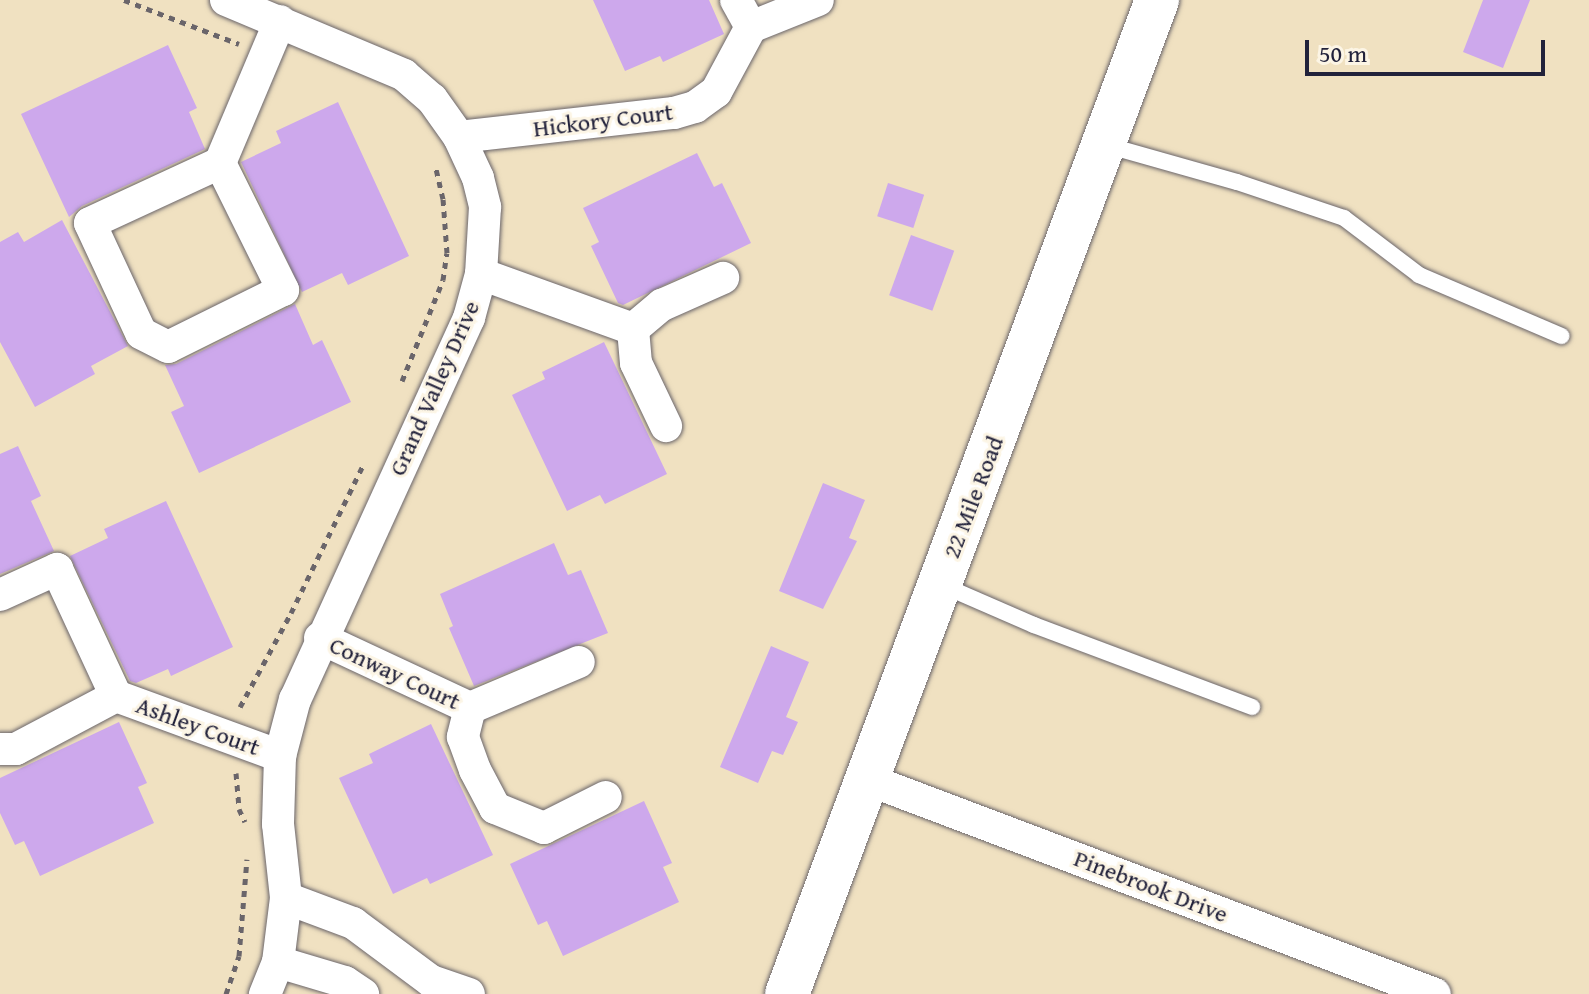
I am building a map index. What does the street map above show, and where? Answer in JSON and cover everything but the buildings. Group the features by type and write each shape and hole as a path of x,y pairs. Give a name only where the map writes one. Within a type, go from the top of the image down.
{"street":[{"name":"Grand Valley Drive","path":"226,0 271,12 404,75 432,99 459,137 478,178 485,207 481,274 469,318 320,638 295,699 280,756 278,824 286,898 278,962 265,994"},
{"name":"Hickory Court","path":"459,137 674,113 695,107 716,92 744,14 818,0"},
{"name":"22 Mile Road","path":"787,994 1157,0"},
{"path":"220,163 283,290 168,347 141,333 90,223 220,163 267,51 271,12"},
{"path":"481,274 633,329"},
{"path":"633,329 662,305 723,278"},
{"path":"633,329 636,363 666,426"},
{"name":"Ashley Court","path":"0,595 57,569 116,696 280,756"},
{"name":"Conway Court","path":"320,638 470,708 579,662"},
{"name":"Ashley Court","path":"0,749 16,749 116,696"},
{"name":"Conway Court","path":"470,708 463,737 475,770 495,808 544,828 606,797"},
{"name":"Pinebrook Drive","path":"866,779 1435,994"},
{"path":"286,898 353,923 431,981 469,994"},
{"path":"278,962 345,982 363,994"}],"lane":[{"path":"1104,145 1237,182 1344,218 1419,275 1561,336"},
{"path":"940,584 1034,625 1252,707"}],"path":[{"path":"124,0 206,33 267,51"},
{"path":"397,391 443,280 447,253 444,213 433,161"},
{"path":"246,825 239,809 239,789 228,738 230,726 285,626 367,458"},
{"path":"226,994 239,956 248,852"}]}
